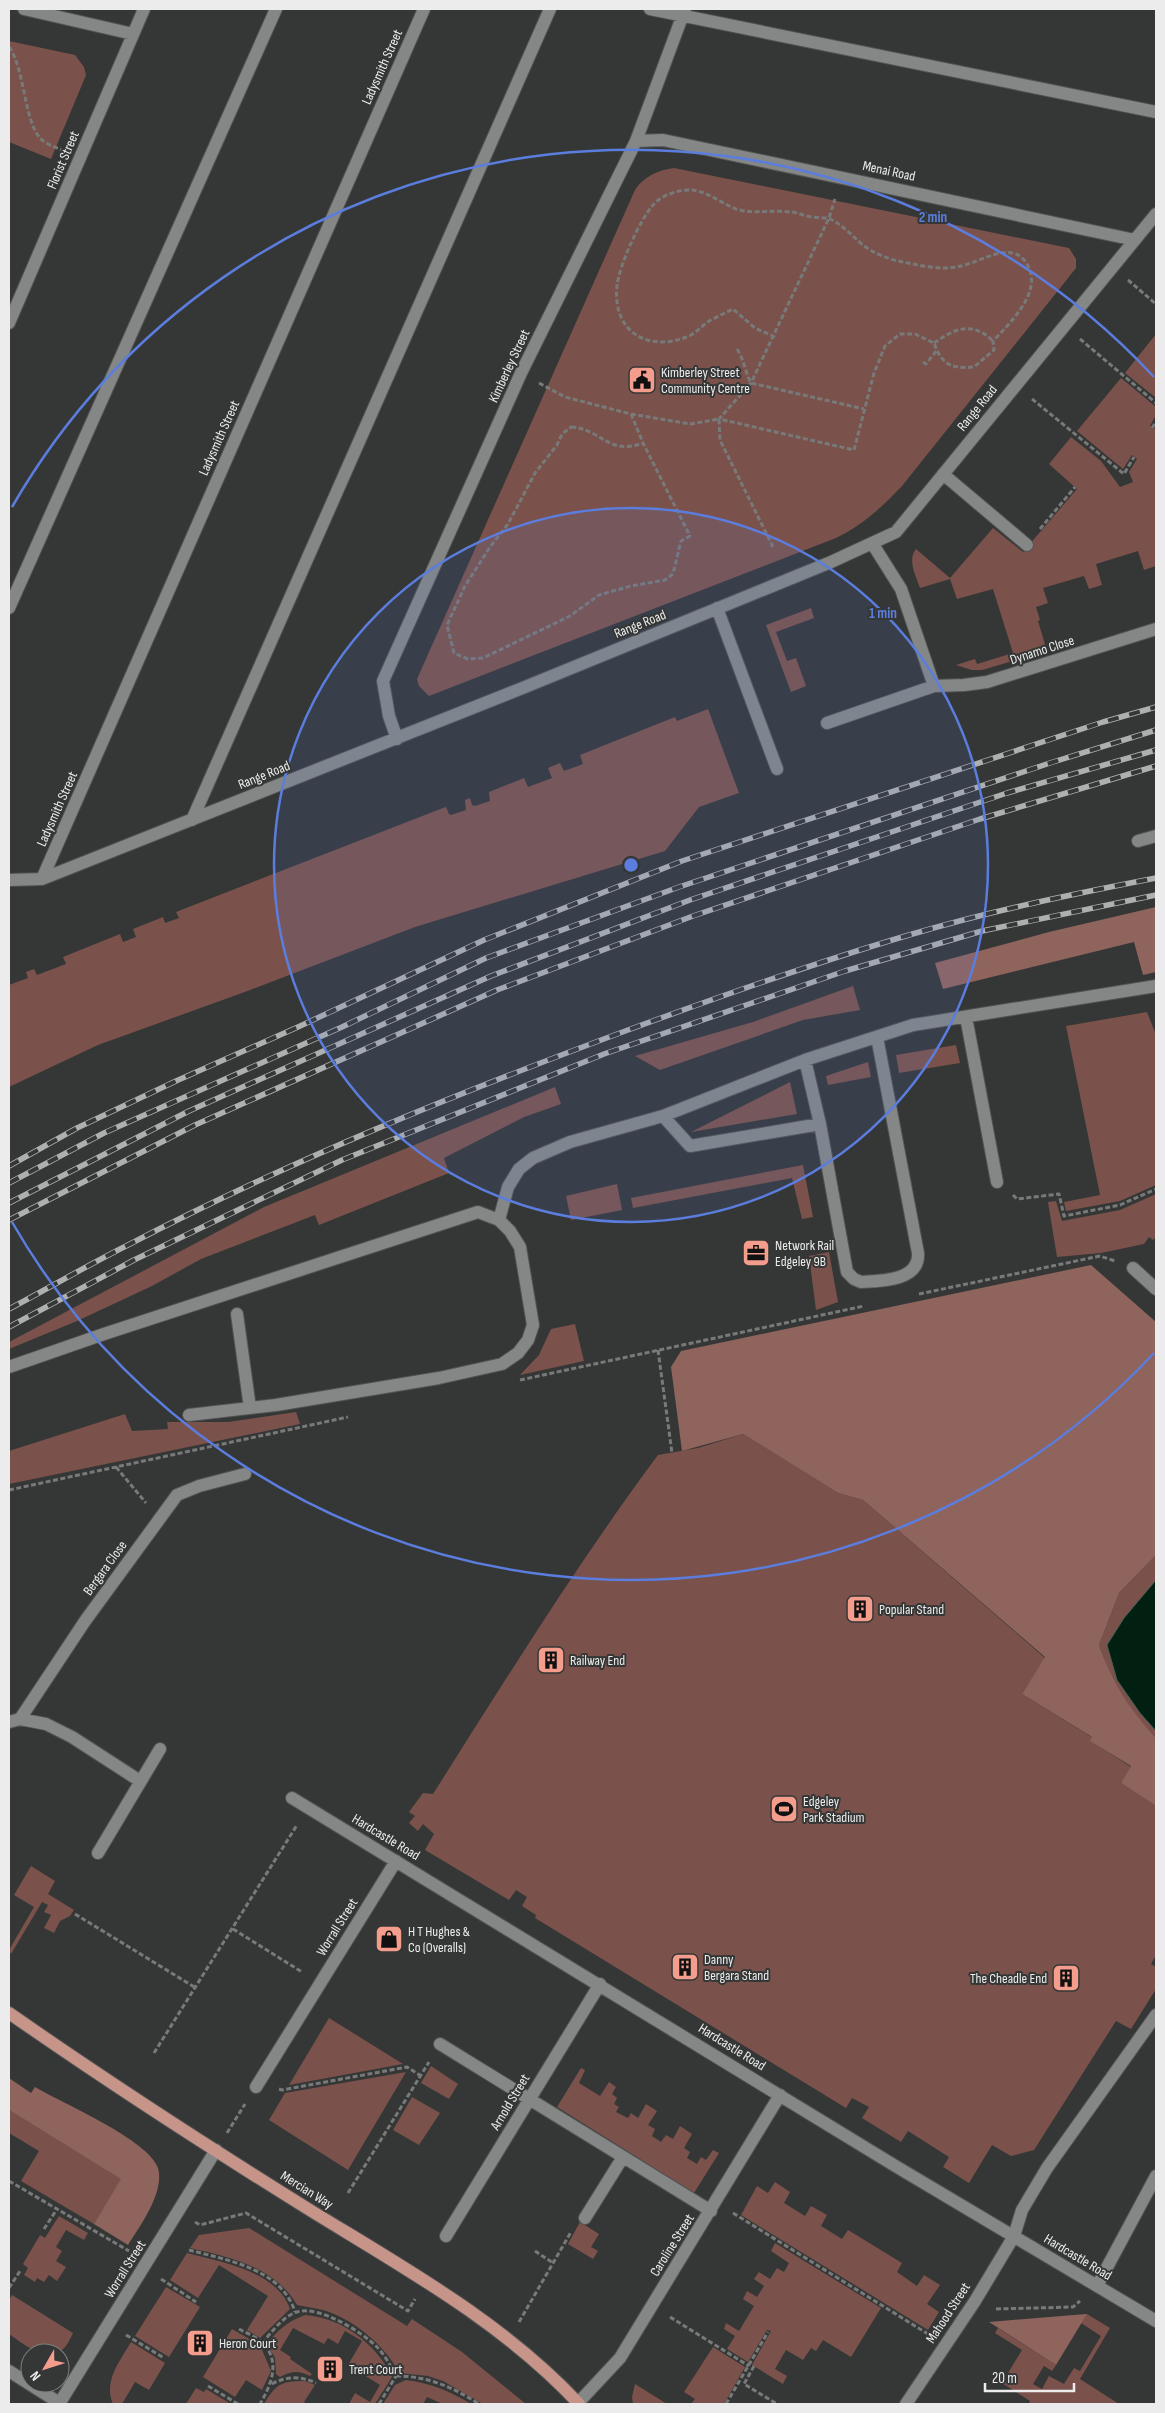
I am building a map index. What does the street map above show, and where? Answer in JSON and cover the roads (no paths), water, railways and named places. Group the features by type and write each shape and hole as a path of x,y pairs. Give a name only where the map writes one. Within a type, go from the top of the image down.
{"main road":[{"name":"Mercian Way","path":"9,2012 58,2048 451,2298 509,2340 579,2403"}],"street":[{"path":"24,9 133,34"},
{"name":"Florist Street","path":"9,323 144,9"},
{"path":"9,608 276,9"},
{"name":"Ladysmith Street","path":"42,879 424,9"},
{"path":"192,820 550,9"},
{"path":"650,9 684,12 1156,112"},
{"name":"Kimberley Street","path":"397,739 389,716 384,681 521,373 636,141 684,12"},
{"name":"Menai Road","path":"636,141 663,140 1135,240"},
{"name":"Range Road","path":"9,880 42,879 397,739 717,608 896,532 1156,214"},
{"path":"942,474 1027,544"},
{"path":"872,543 901,589 934,686"},
{"path":"717,608 777,769"},
{"name":"Dynamo Close","path":"827,723 934,686 964,686 987,682 1156,629"},
{"path":"1138,841 1156,836"},
{"path":"499,1220 508,1187 518,1169 533,1158 570,1142 663,1116 805,1060 912,1025 1156,986"},
{"path":"966,1017 997,1182"},
{"path":"805,1060 820,1124 847,1272 854,1279 861,1282 904,1275 914,1269 918,1262 918,1253 877,1037"},
{"path":"663,1116 690,1146 820,1124"},
{"path":"9,1367 114,1330 478,1212 499,1220 510,1231 520,1247 533,1325 528,1340 518,1353 502,1364 439,1378 250,1408 189,1414"},
{"path":"1133,1268 1156,1289"},
{"path":"237,1314 250,1408"},
{"name":"Bergara Close","path":"140,1781 46,1724 15,1720 177,1496 199,1486 245,1474"},
{"path":"98,1853 160,1749"},
{"name":"Hardcastle Road","path":"292,1798 1156,2321"},
{"name":"Worrall Street","path":"258,2082 396,1860"},
{"name":"Arnold Street","path":"446,2236 600,1984"},
{"name":"Mahood Street","path":"906,2404 975,2300 1014,2236 1022,2210 1048,2168 1156,2015"},
{"path":"440,2044 623,2157 714,2207"},
{"name":"Caroline Street","path":"579,2403 620,2358 714,2207 780,2095"},
{"name":"Worrall Street","path":"60,2404 216,2150"},
{"path":"585,2218 623,2157"},
{"path":"1097,2286 1156,2176"},
{"path":"9,2371 60,2404"}],"railway":[{"path":"9,1166 77,1128 484,940 682,861 1103,722 1156,707"},
{"path":"9,1183 104,1133 342,1027 486,958 679,887 1053,762 1156,730"},
{"path":"9,1203 189,1111 491,976 690,900 1007,793 1156,750"},
{"path":"9,1220 195,1125 497,990 693,916 980,819 1156,766"},
{"path":"9,1309 113,1253 250,1185 375,1130 564,1054 768,980 909,935 970,918 1156,878"},
{"path":"9,1327 134,1260 342,1160 604,1054 845,971 982,931 1156,895"}],"place":[{"name":"Kimberley Street Community Centre","path":"642,380"},
{"name":"Network Rail Edgeley 9B","path":"756,1253"},
{"name":"Popular Stand","path":"860,1609"},
{"name":"Railway End","path":"551,1660"},
{"name":"Edgeley Park Stadium","path":"784,1809"},
{"name":"H T Hughes & Co (Overalls)","path":"389,1939"},
{"name":"Danny Bergara Stand","path":"685,1967"},
{"name":"The Cheadle End","path":"1066,1978"},
{"name":"Heron Court","path":"200,2343"},
{"name":"Trent Court","path":"330,2369"}]}
